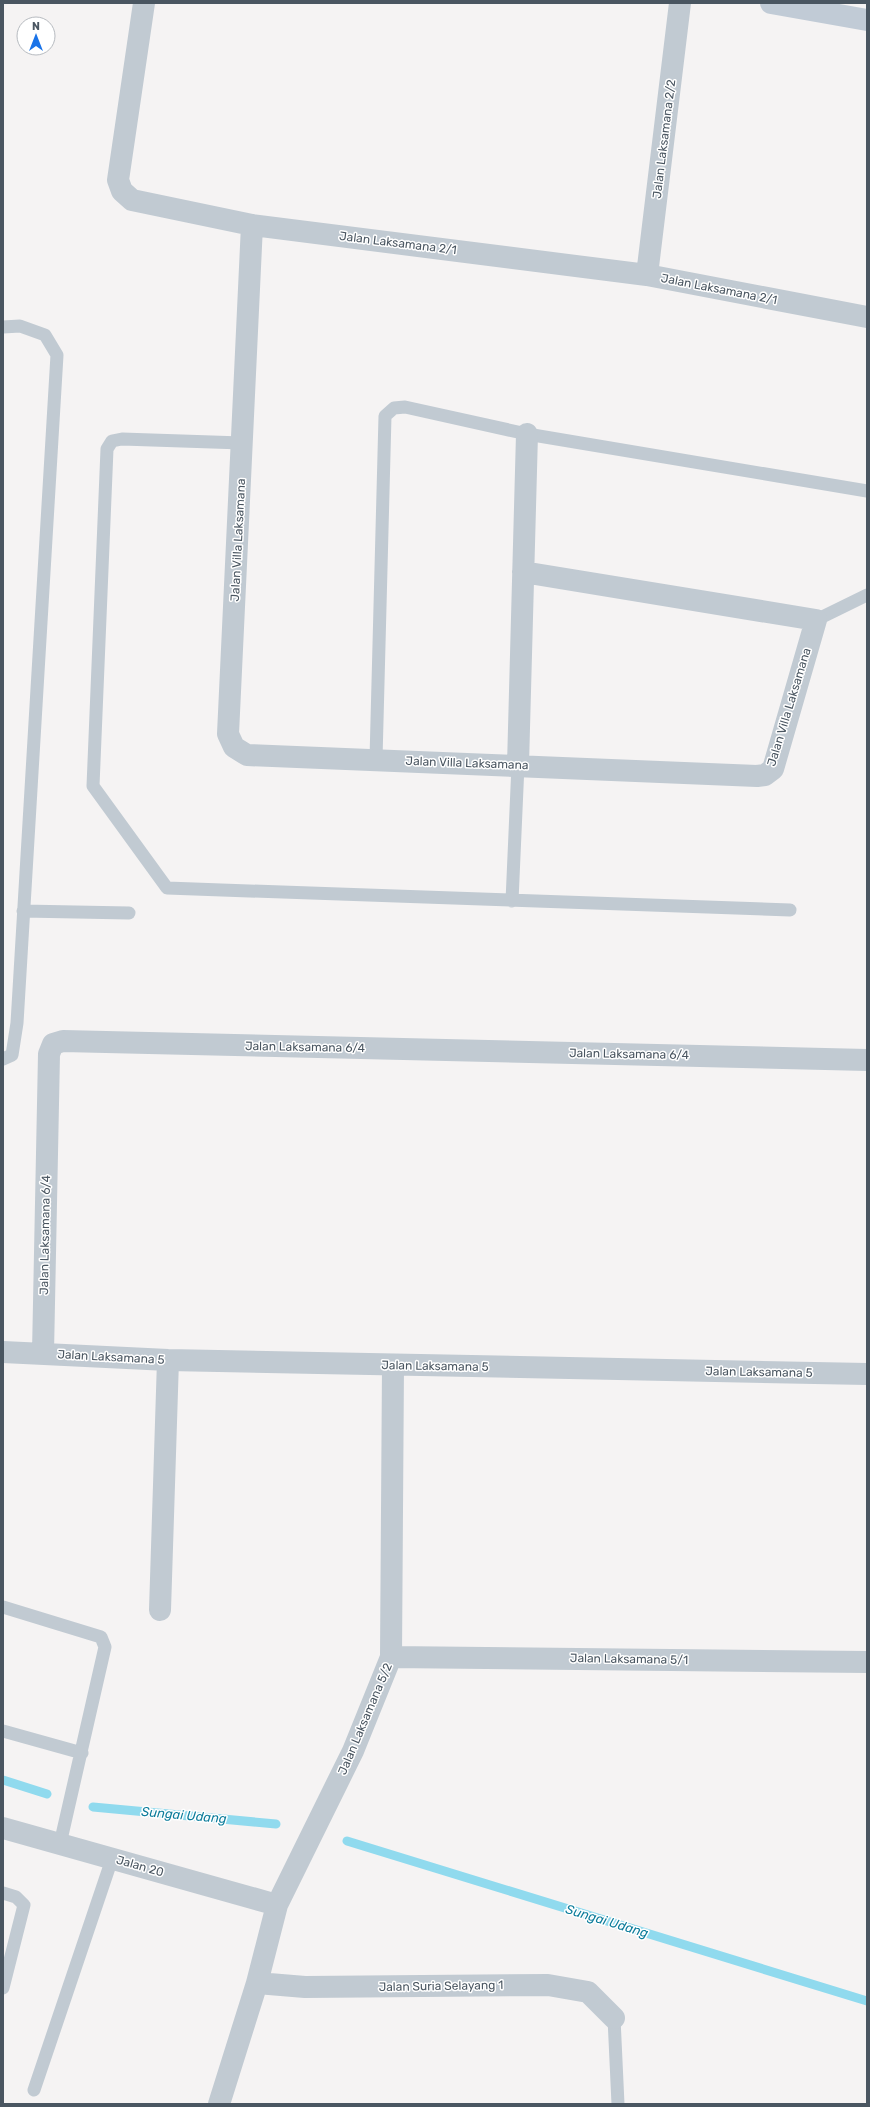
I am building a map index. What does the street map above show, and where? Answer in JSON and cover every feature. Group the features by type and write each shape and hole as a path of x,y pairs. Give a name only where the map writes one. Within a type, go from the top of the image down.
{"street":[{"name":"Jalan Laksamana 2/1","path":"144,3 118,180 122,191 132,200 252,225 647,275 867,317"},
{"name":"Jalan Laksamana 2/2","path":"647,275 680,3"},
{"path":"771,3 867,20"},
{"name":"Jalan Villa Laksamana","path":"252,225 228,734 234,748 247,755 765,775 773,769 816,620"},
{"path":"518,765 527,434"},
{"path":"523,572 816,620"},
{"name":"Jalan Laksamana 6/4","path":"43,1354 49,1054 53,1044 63,1041 867,1060"},
{"name":"Jalan Laksamana 5","path":"3,1352 168,1360 867,1374"},
{"path":"160,1610 168,1360"},
{"name":"Jalan Laksamana 5/2","path":"219,2104 257,1983 277,1905 353,1751 390,1657 393,1365"},
{"name":"Jalan Laksamana 5/1","path":"390,1657 867,1662"},
{"name":"Jalan 20","path":"3,1828 277,1905"},
{"name":"Jalan Suria Selayang 1","path":"257,1983 305,1987 548,1985 588,1992 614,2018"}],"lane":[{"path":"3,327 20,326 45,335 56,356 17,1023 12,1055 3,1059"},
{"path":"376,759 385,416 394,408 404,407 527,434 867,491"},
{"path":"242,444 122,439 112,441 107,449 93,786 167,888 790,910"},
{"path":"816,620 867,595"},
{"path":"512,901 518,765"},
{"path":"23,911 129,913"},
{"path":"3,1607 101,1637 105,1647 60,1844"},
{"path":"3,1731 82,1753"},
{"path":"34,2090 112,1859"},
{"path":"3,1893 16,1897 24,1905 3,1988"},
{"path":"614,2018 618,2104"}],"waterway":[{"name":"Sungai Udang","path":"3,1780 47,1794"},
{"name":"Sungai Udang","path":"93,1807 276,1824"},
{"name":"Sungai Udang","path":"347,1841 867,2001"}]}
